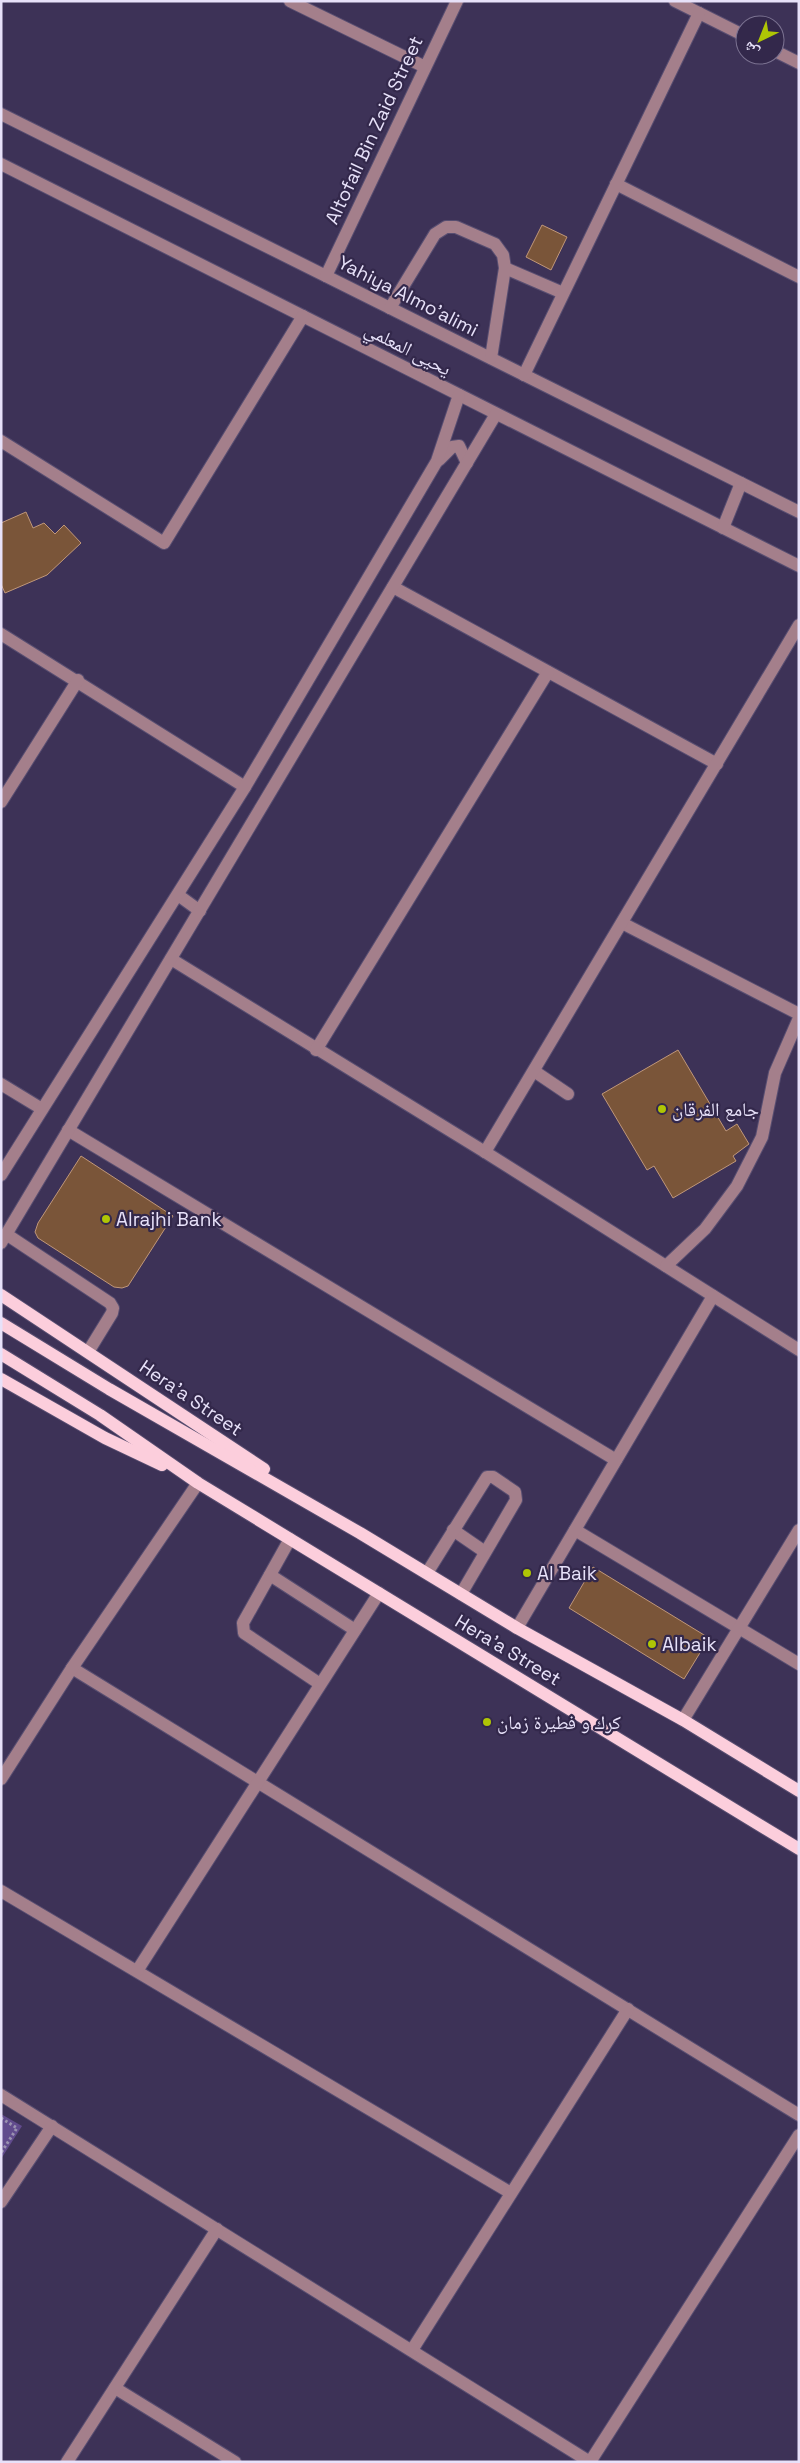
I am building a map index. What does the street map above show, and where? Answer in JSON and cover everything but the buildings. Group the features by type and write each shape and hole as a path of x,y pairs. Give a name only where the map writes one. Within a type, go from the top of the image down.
{"main road":[{"name":"Hera'a Street","path":"1,1295 360,1532"},
{"name":"Hera'a Street","path":"1,1323 110,1389 360,1532 517,1628 683,1720 799,1791"},
{"name":"Hera'a Street","path":"1,1354 100,1415 198,1483 799,1849"},
{"name":"Hera'a Street","path":"3,1384 105,1438 198,1483"}],"street":[{"path":"290,1 425,67"},
{"name":"Altofail Bin Zaid Street","path":"326,276 457,1"},
{"path":"675,1 735,31"},
{"path":"524,374 699,14"},
{"path":"785,57 799,63"},
{"name":"Yahiya Almo'alimi","path":"1,114 799,512"},
{"name":"يحيى المعلمي","path":"1,164 799,566"},
{"path":"616,184 799,277"},
{"path":"390,308 435,234 446,227 456,227 495,244 503,255 505,268 491,358"},
{"path":"505,268 563,293"},
{"path":"3,446 164,543 303,316"},
{"path":"1,1175 244,787 437,461 459,395"},
{"path":"88,1352 112,1313 113,1308 110,1303 4,1238 496,414"},
{"path":"437,461 452,446 459,446 467,463"},
{"path":"723,528 741,483"},
{"path":"393,587 717,764"},
{"path":"485,1152 799,625"},
{"path":"1,634 78,680 244,787"},
{"path":"316,1050 548,672"},
{"path":"1,802 78,680"},
{"path":"178,895 200,911"},
{"path":"622,923 799,1014"},
{"path":"171,959 316,1050 485,1152 799,1350"},
{"path":"666,1266 705,1230 737,1186 762,1137 775,1073 799,1018"},
{"path":"534,1071 568,1094"},
{"path":"1,1084 42,1109"},
{"path":"68,1130 616,1460"},
{"path":"517,1628 713,1296"},
{"path":"427,1573 487,1477 494,1477 515,1492 516,1500 461,1594"},
{"path":"1,1779 72,1668 198,1483"},
{"path":"453,1530 485,1552"},
{"path":"575,1530 799,1664"},
{"path":"683,1720 799,1530"},
{"path":"290,1539 243,1623 244,1633 320,1684"},
{"path":"270,1575 355,1630"},
{"path":"137,1972 379,1593"},
{"path":"72,1668 799,2115"},
{"path":"1,1891 511,2194"},
{"path":"412,2350 628,2009"},
{"path":"1,2095 590,2462 799,2135"},
{"path":"1,2202 52,2126"},
{"path":"67,2462 217,2229"},
{"path":"115,2388 235,2462"}],"path":[{"path":"1,2118 17,2128 1,2153"}],"shaded area":[{"path":"1,2114 22,2126 1,2159"}],"place":[{"name":"جامع الفرقان","path":"662,1109"},
{"name":"Alrajhi Bank","path":"106,1219"},
{"name":"Al Baik","path":"527,1573"},
{"name":"Albaik","path":"652,1644"},
{"name":"كرك و فطيرة زمان","path":"487,1722"}]}
